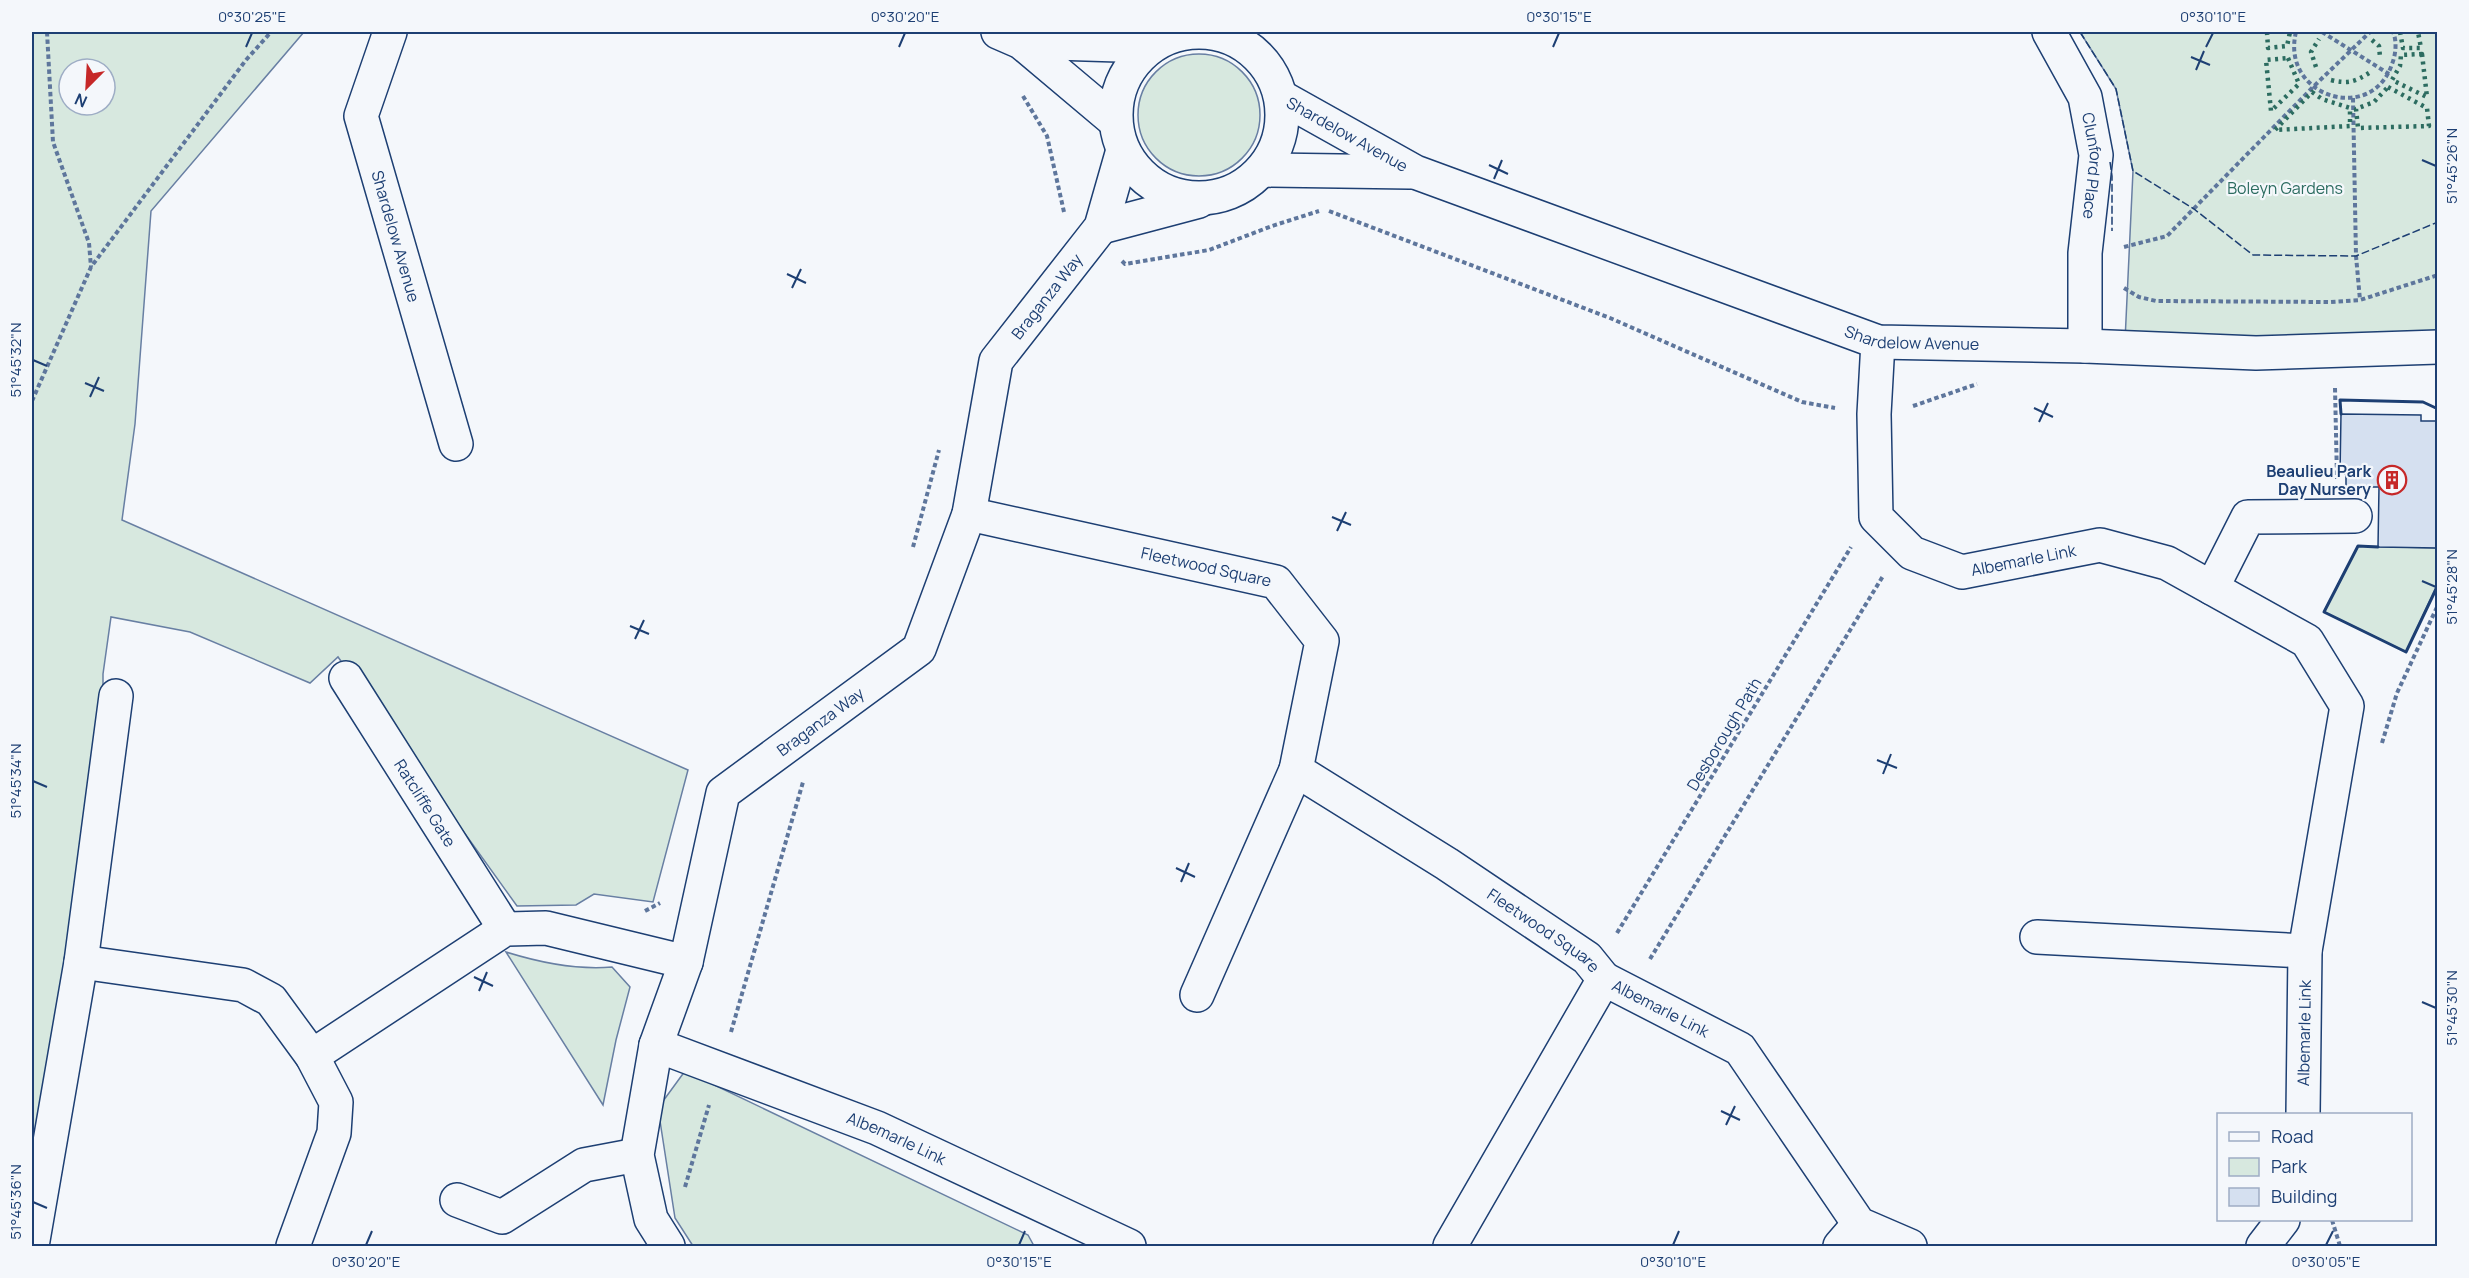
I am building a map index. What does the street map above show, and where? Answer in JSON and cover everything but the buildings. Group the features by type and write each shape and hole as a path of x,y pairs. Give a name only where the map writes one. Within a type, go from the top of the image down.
{"street":[{"name":"Shardelow Avenue","path":"390,32 361,116 456,444"},
{"name":"Shardelow Avenue","path":"1119,135 1118,93 1130,66 1151,45 1183,32 1212,32 1251,48 1276,83 1415,172 1878,342 2085,346 2256,353 2438,347"},
{"path":"1266,32 1276,83"},
{"name":"Clunford Place","path":"2049,32 2085,97 2096,154 2085,253 2085,346"},
{"name":"Shardelow Avenue","path":"1009,37 1119,135 1139,174 1163,190 1183,197 1212,198 1240,188 1263,170 1278,145 1283,125 1276,83"},
{"name":"Shardelow Avenue","path":"1009,37 1151,45"},
{"name":"Braganza Way","path":"669,1246 651,1219 637,1155 656,1045 686,962 723,793 919,649 969,514 996,361 1101,227 1119,135"},
{"name":"Shardelow Avenue","path":"1263,170 1415,172"},
{"path":"1101,227 1212,198"},
{"path":"1876,517 1874,414 1878,342"},
{"name":"Fleetwood Square","path":"969,514 1276,582 1322,641 1296,770 1197,995"},
{"path":"2212,588 2248,517 2346,516"},
{"name":"Albemarle Link","path":"1876,517 1912,553 1962,572 2100,545 2167,563 2307,641 2347,706 2305,951 2303,1113"},
{"name":"Ratcliffe Gate","path":"346,678 505,929"},
{"path":"32,1246 81,962 116,696"},
{"name":"Fleetwood Square","path":"1296,770 1447,864 1596,968"},
{"path":"312,1056 505,929 546,928 686,962"},
{"path":"2037,937 2305,951"},
{"path":"81,962 243,986 271,1000 312,1056 336,1102 334,1133 293,1246"},
{"name":"Albemarle Link","path":"1450,1246 1596,968 1641,999 1740,1049 1850,1235 1910,1246"},
{"name":"Albemarle Link","path":"656,1045 877,1128 1129,1246"},
{"path":"457,1200 502,1217 584,1165 637,1155"},
{"path":"2263,1246 2282,1221"}],"path":[{"path":"47,32 53,142 89,243 91,267"},
{"path":"32,401 91,267 246,60 271,32"},
{"path":"2296,32 2293,42 2294,60 2308,83 2325,94 2353,98 2369,92 2389,74 2395,57 2393,32"},
{"path":"2322,32 2389,74"},
{"path":"2085,253 2123,247 2167,236 2370,32"},
{"path":"1021,92 1047,136 1065,215"},
{"path":"2353,98 2356,256 2361,300"},
{"path":"1125,264 1209,250 1272,226 1324,210 1610,318 1802,402 1843,409"},
{"path":"2122,257 2123,236"},
{"path":"2121,286 2139,297 2156,301 2330,302 2361,300 2438,275"},
{"path":"2335,386 2346,516"},
{"path":"911,553 942,438"},
{"name":"Desborough Path","path":"1596,968 1855,541 1876,517"},
{"path":"1641,999 1650,957 1887,570 1912,553"},
{"path":"684,1190 795,816 816,724"},
{"path":"634,909 644,912 665,900"},
{"path":"2332,1221 2340,1246"}],"green space":[{"path":"32,32 304,32 151,211 135,424 122,520 688,770 653,902 594,894 576,905 517,906 338,657 310,683 190,632 111,617 103,674 103,793 32,1162"},
{"name":"Boleyn Gardens","path":"2080,32 2437,32 2437,334 2125,341 2133,171 2116,89"},
{"path":"1199,54 1222,59 1233,64 1242,72 1250,81 1255,92 1260,115 1255,138 1250,149 1242,158 1233,166 1222,171 1199,176 1176,171 1165,166 1156,158 1148,149 1143,138 1138,115 1143,92 1148,81 1156,72 1165,64 1176,59"},
{"path":"2358,546 2437,548 2437,585 2406,652 2324,612"},
{"path":"506,952 558,964 612,967 630,987 616,1040 603,1105"},
{"path":"685,1071 1028,1235 1034,1246 693,1246 675,1218 658,1108"}],"hedge":[{"path":"2267,32 2268,48 2287,46 2290,32"},
{"path":"2400,32 2403,48 2421,48 2418,32"},
{"path":"2316,67 2311,52 2319,39"},
{"path":"2372,40 2379,46 2380,57"},
{"path":"2422,54 2427,97 2392,80 2400,66 2401,55 2422,54"},
{"path":"2288,58 2299,84 2271,111 2266,60 2288,58"},
{"path":"2331,80 2351,81 2369,73"},
{"path":"2388,87 2427,108 2429,126 2358,128 2356,109 2374,102 2388,87"},
{"path":"2312,92 2322,99 2350,108 2350,126 2275,130 2312,92"}],"fence":[{"path":"2080,32 2116,89 2133,171 2194,209 2253,255 2356,256 2438,222"},
{"path":"2110,162 2112,231"}],"wall":[{"path":"2341,414 2340,400 2423,402 2438,409"},
{"path":"2378,547 2358,546 2324,612 2406,652 2438,585"}],"place":[{"name":"Beaulieu Park Day Nursery","path":"2392,480"}]}
